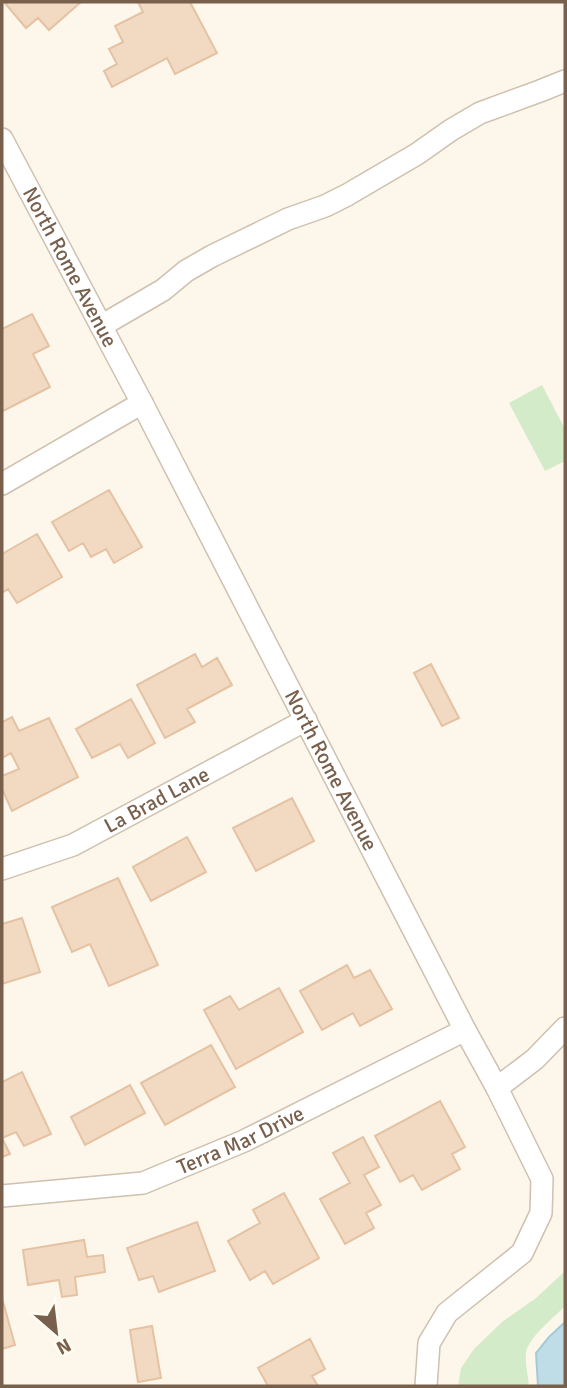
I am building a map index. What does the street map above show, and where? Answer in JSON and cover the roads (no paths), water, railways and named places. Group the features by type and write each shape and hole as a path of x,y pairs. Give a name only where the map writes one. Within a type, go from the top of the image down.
{"street":[{"path":"100,326 163,290 186,271 212,256 288,219 347,195 480,113 565,81"},
{"name":"North Rome Avenue","path":"2,139 142,403 542,1178 541,1213 522,1253 447,1313 429,1343 426,1386"},
{"path":"2,484 142,403"},
{"name":"La Brad Lane","path":"2,869 73,845 306,720"},
{"path":"497,1088 535,1059 565,1028"},
{"name":"Terra Mar Drive","path":"2,1196 143,1183 244,1141 465,1030"}],"water":[{"path":"565,1322 565,1386 538,1386 536,1353"}]}
